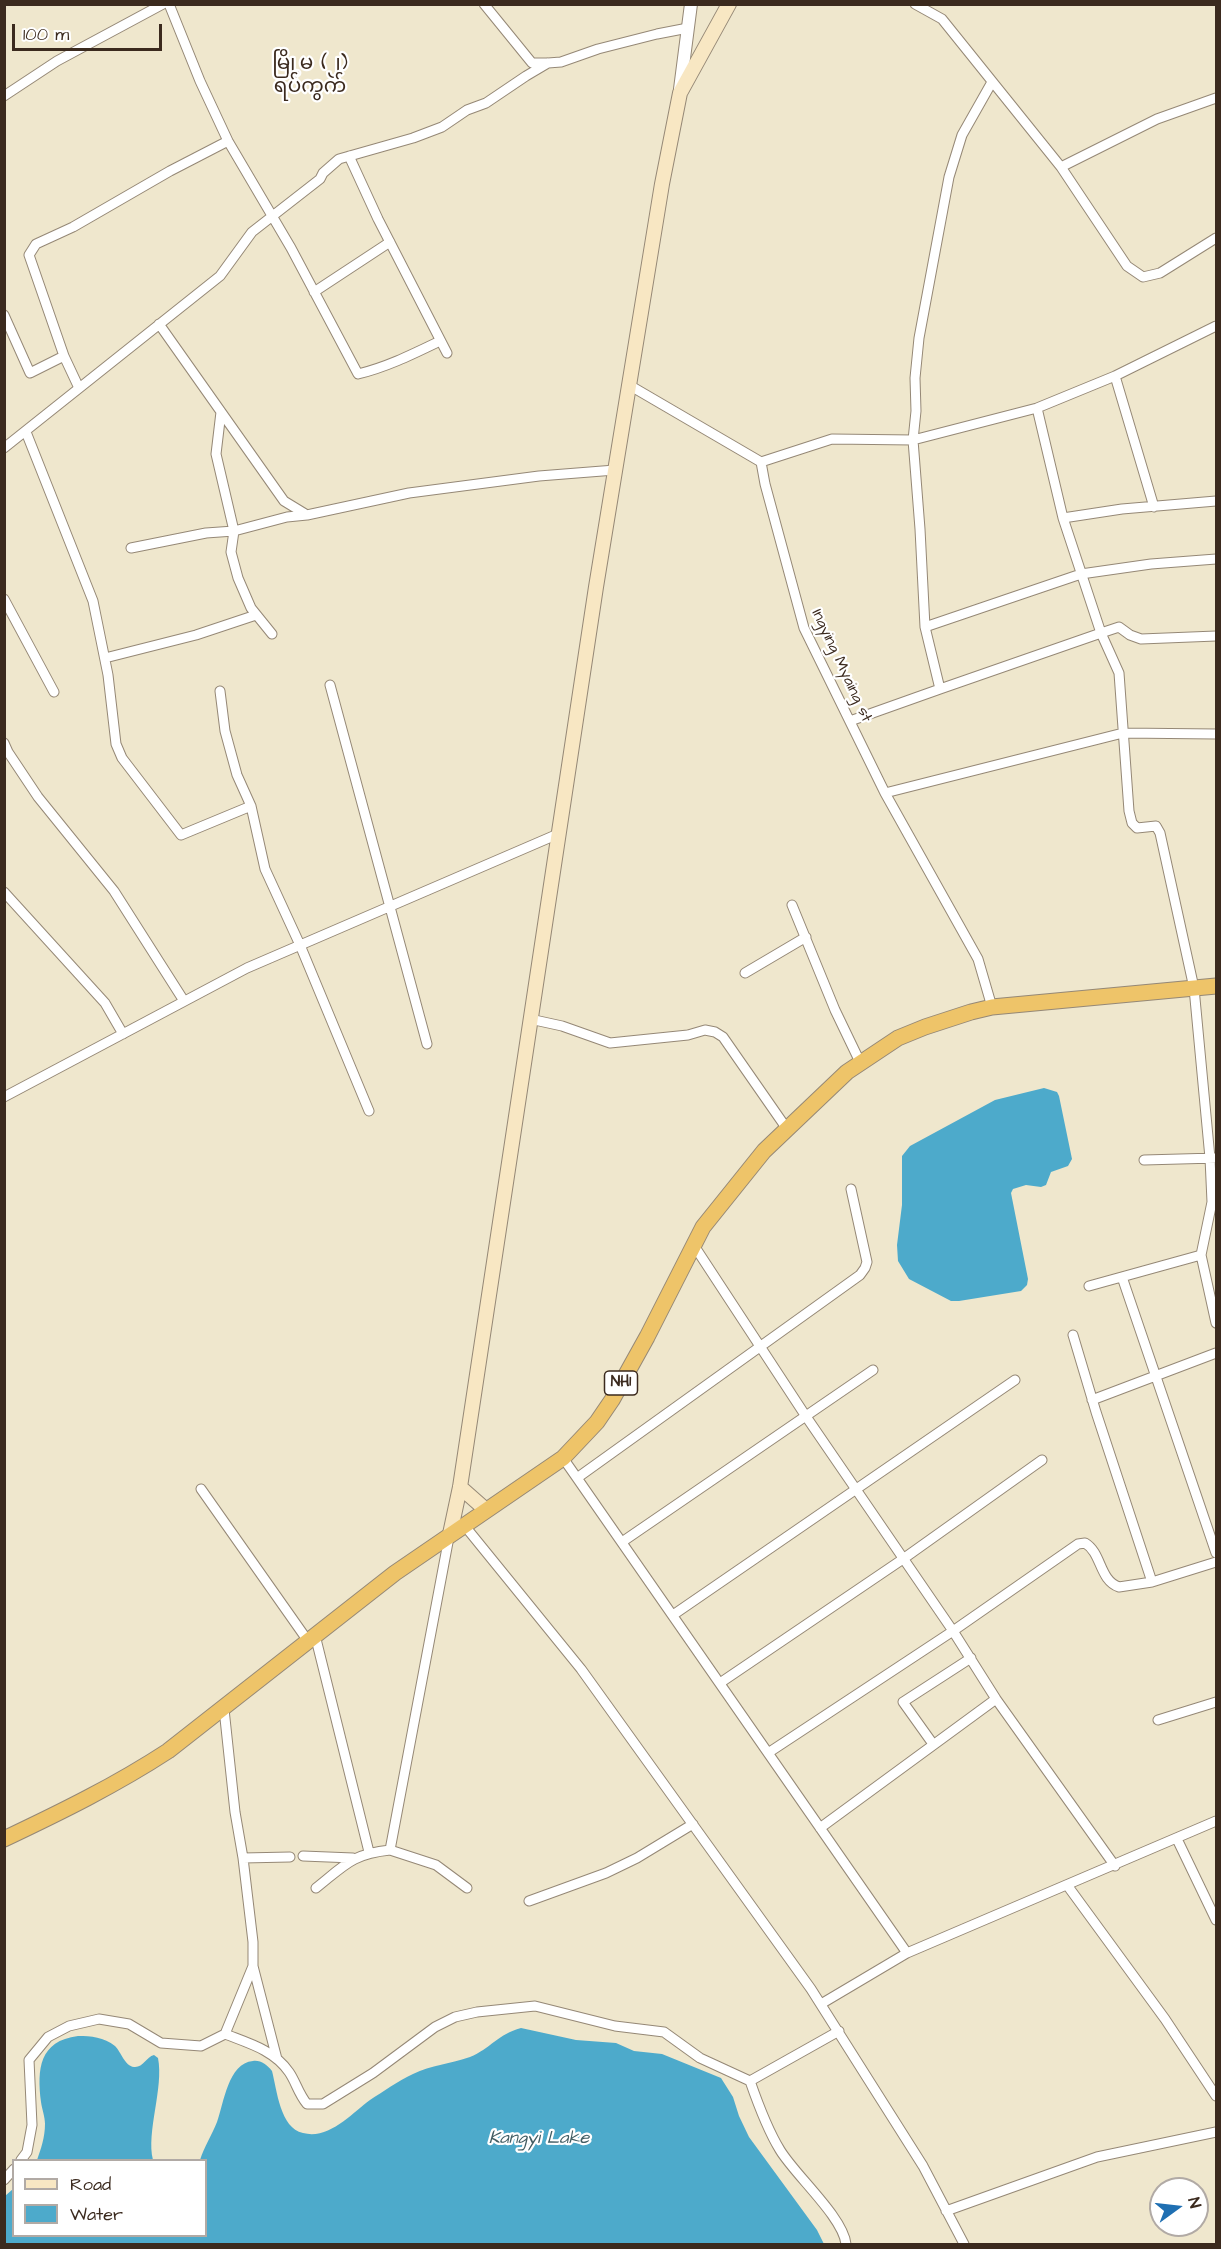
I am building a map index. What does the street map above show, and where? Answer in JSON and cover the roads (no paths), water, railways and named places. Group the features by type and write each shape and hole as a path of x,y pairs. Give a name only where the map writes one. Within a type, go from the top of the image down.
{"highway":[{"name":"NH1","path":"4,1839 84,1801 168,1751 395,1573 563,1458 597,1422 612,1400 703,1227 764,1151 860,1062 898,1038 917,1030 992,1007 1216,986"}],"main road":[{"path":"450,1534 460,1486 615,470 680,93 729,4"},
{"path":"460,1486 486,1510"}],"street":[{"path":"4,96 57,61 163,4"},
{"path":"169,4 200,81 228,141 291,248 357,374 376,370 440,341"},
{"path":"484,4 532,63 561,62 657,33 688,28"},
{"path":"680,93 691,4"},
{"path":"915,4 942,19 1061,167 1127,267 1143,277 1160,273 1216,239"},
{"path":"4,448 220,276 252,232 320,179 323,173 339,159 413,138 442,127 467,110 486,103 548,63"},
{"path":"940,689 925,627 913,440 916,411 915,378 919,338 949,177 962,135 992,82"},
{"path":"1061,167 1157,119 1216,98"},
{"path":"79,388 64,356 29,255 36,244 73,227 170,171 228,141"},
{"path":"349,156 447,354"},
{"path":"314,292 390,242"},
{"path":"4,315 30,373 64,356"},
{"path":"159,324 284,501 307,515"},
{"path":"629,385 761,462 832,439 913,440 1037,408 1115,376 1216,326"},
{"path":"1115,376 1154,507"},
{"path":"1037,408 1063,518 1101,633 1119,673 1129,812 1132,823 1137,828 1156,826 1160,833 1194,988 1213,1158 1212,1202 1202,1254 1216,1322"},
{"path":"221,412 216,454 234,531 231,552 238,578 251,609 272,634"},
{"path":"26,432 93,601 105,658 116,744 122,758 178,834 185,834 251,806"},
{"name":"Ingying Myaing st","path":"761,462 804,628 885,793 978,959 992,1007"},
{"path":"131,548 206,533 234,531 287,517 307,515 409,493 539,476 615,470"},
{"path":"1063,518 1216,501"},
{"path":"925,627 1081,574 1151,564 1216,559"},
{"path":"4,599 54,692"},
{"path":"105,658 196,635 256,615"},
{"path":"850,721 1119,627 1141,639 1216,636"},
{"path":"330,685 427,1044"},
{"path":"220,691 225,731 237,775 251,806 265,869 300,945 369,1111"},
{"path":"885,793 1123,733 1216,734"},
{"path":"4,743 38,797 114,891 184,1001"},
{"path":"5,1094 247,968 558,834"},
{"path":"4,892 105,1003 123,1034"},
{"path":"792,904 835,1010 860,1062"},
{"path":"745,973 806,937"},
{"path":"530,1019 562,1026 610,1042 678,1036 705,1030 715,1032 723,1037 787,1129"},
{"path":"1144,1160 1213,1158"},
{"path":"577,1478 860,1275 865,1268 866,1255 851,1189"},
{"path":"1205,1236 1216,1237"},
{"path":"693,1244 805,1415 953,1631 996,1699 1115,1866"},
{"path":"1089,1286 1202,1254"},
{"path":"1122,1277 1216,1553"},
{"path":"1073,1335 1152,1582"},
{"path":"1092,1400 1216,1353"},
{"path":"622,1542 873,1370"},
{"path":"673,1615 1015,1380"},
{"path":"563,1458 907,1953"},
{"path":"720,1683 903,1559 1042,1460"},
{"path":"201,1489 311,1638 369,1852"},
{"path":"464,1525 581,1669 821,2004 923,2166 964,2244"},
{"path":"390,1850 450,1534"},
{"path":"768,1753 953,1631 1078,1544 1085,1543 1093,1547 1108,1580 1119,1587 1152,1582 1216,1562"},
{"path":"933,1744 903,1702 970,1658"},
{"path":"820,1828 996,1699"},
{"path":"1158,1720 1216,1702"},
{"path":"224,1709 235,1812 253,1942 253,1966 277,2059"},
{"path":"821,2004 907,1953 1216,1821"},
{"path":"529,1901 606,1873 647,1852 693,1824"},
{"path":"1177,1839 1216,1920"},
{"path":"316,1888 353,1858 369,1852 390,1850 436,1865 467,1888"},
{"path":"303,1856 353,1858"},
{"path":"243,1858 290,1857"},
{"path":"1067,1885 1165,2019 1216,2096"},
{"path":"22,2159 27,2152 32,2125 29,2060 48,2037 69,2026 99,2019 129,2024 161,2043 201,2046 225,2034 253,1966"},
{"path":"225,2034 264,2050 277,2059 290,2073 307,2104 315,2106 323,2104 373,2073 435,2026 455,2018 507,2008 535,2006 615,2026 664,2032 700,2058 750,2082 779,2150 831,2215 845,2238 846,2244"},
{"path":"750,2082 839,2031"},
{"path":"946,2211 1096,2157 1216,2132"}],"water":[{"path":"1044,1088 1057,1092 1059,1096 1072,1159 1068,1166 1051,1172 1046,1185 1041,1187 1026,1185 1013,1189 1011,1193 1028,1279 1027,1285 1021,1291 951,1301 909,1279 898,1261 897,1245 902,1205 902,1156 910,1146 995,1100"},
{"name":"Kangyi Lake","path":"521,2028 576,2040 616,2043 634,2051 662,2054 721,2078 733,2097 749,2137 817,2230 824,2244 5,2244 5,2196 12,2190 12,2237 207,2237 207,2159 200,2159 217,2122 232,2076 245,2063 259,2061 272,2071 284,2116 295,2130 303,2133 322,2133 340,2124 370,2100 407,2077 470,2057"},
{"path":"88,2036 111,2043 128,2064 134,2067 140,2066 154,2055 158,2058 159,2083 151,2149 153,2159 37,2159 45,2129 40,2090 43,2058 48,2050 65,2039"}],"district":[{"name":"မြို့မ (၂) ရပ်ကွက်","path":"310,76"}]}
